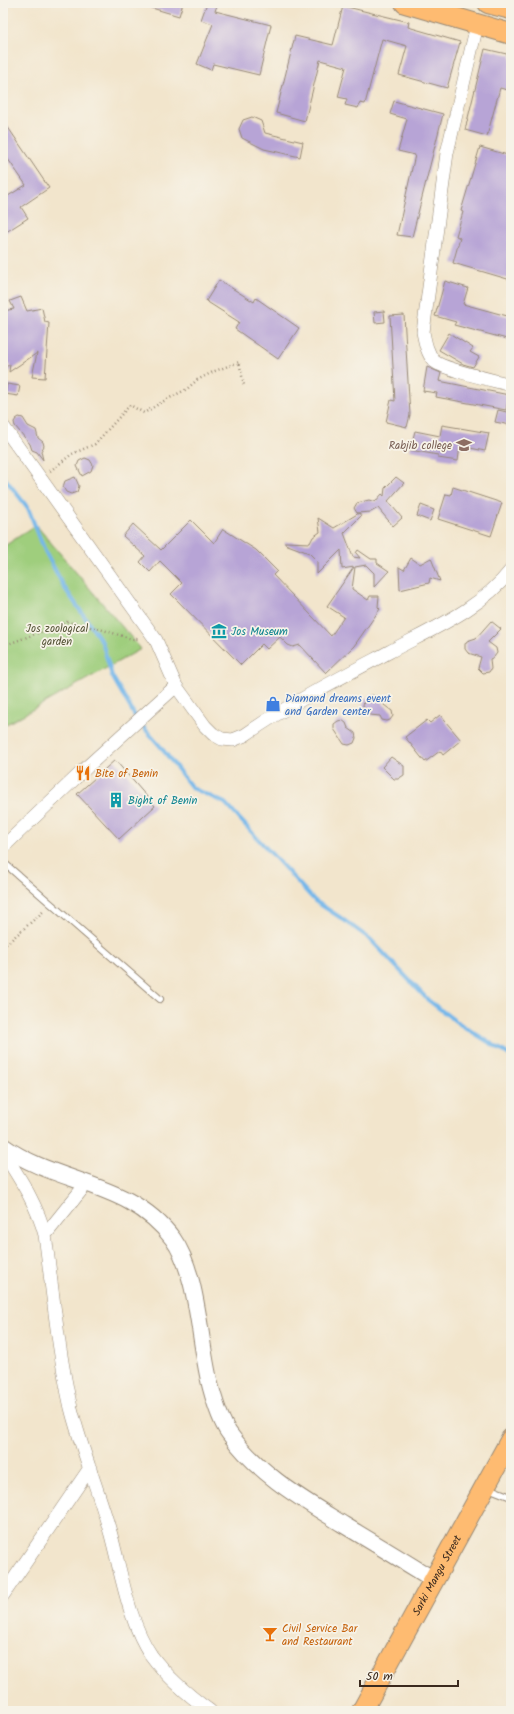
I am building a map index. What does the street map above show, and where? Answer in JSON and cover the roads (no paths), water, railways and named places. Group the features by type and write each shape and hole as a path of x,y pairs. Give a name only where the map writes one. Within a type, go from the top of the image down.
{"main road":[{"path":"405,3 511,34"},
{"path":"488,3 511,9"},
{"name":"Sarki Mangu Street","path":"362,1711 511,1439"}],"street":[{"path":"477,25 447,153 423,332 427,350 434,362 452,369 511,385"},
{"path":"3,426 156,640 176,686 205,726 213,734 222,739 233,740 245,736 315,691 457,616 499,585 511,570"},
{"path":"3,847 88,766 176,686"},
{"path":"3,1146 18,1157 41,1168 116,1193 138,1206 156,1221 173,1239 183,1255 190,1277 211,1387 218,1412 229,1432 248,1455 270,1476 295,1495 434,1580"},
{"path":"3,1152 32,1199 45,1235 61,1358 72,1410 111,1535 124,1587 140,1634 150,1654 168,1676 194,1700 210,1711"},
{"path":"45,1235 87,1183"},
{"path":"3,1595 90,1468"}],"lane":[{"path":"3,862 160,999"},
{"path":"485,1486 511,1497"}],"waterway":[{"path":"3,476 28,508 45,551 64,587 102,642 112,676 138,721 160,746 192,788 225,803 315,901 370,939 428,1000 458,1023 511,1056"}],"place":[{"name":"Rabjib college","path":"464,445"},
{"name":"Jos Museum","path":"219,631"},
{"name":"Diamond dreams event and Garden center","path":"273,704"},
{"name":"Bite of Benin","path":"83,773"},
{"name":"Bight of Benin","path":"116,800"},
{"name":"Civil Service Bar and Restaurant","path":"270,1634"}],"park label":[{"name":"Jos zoological garden","path":"57,634"}]}
